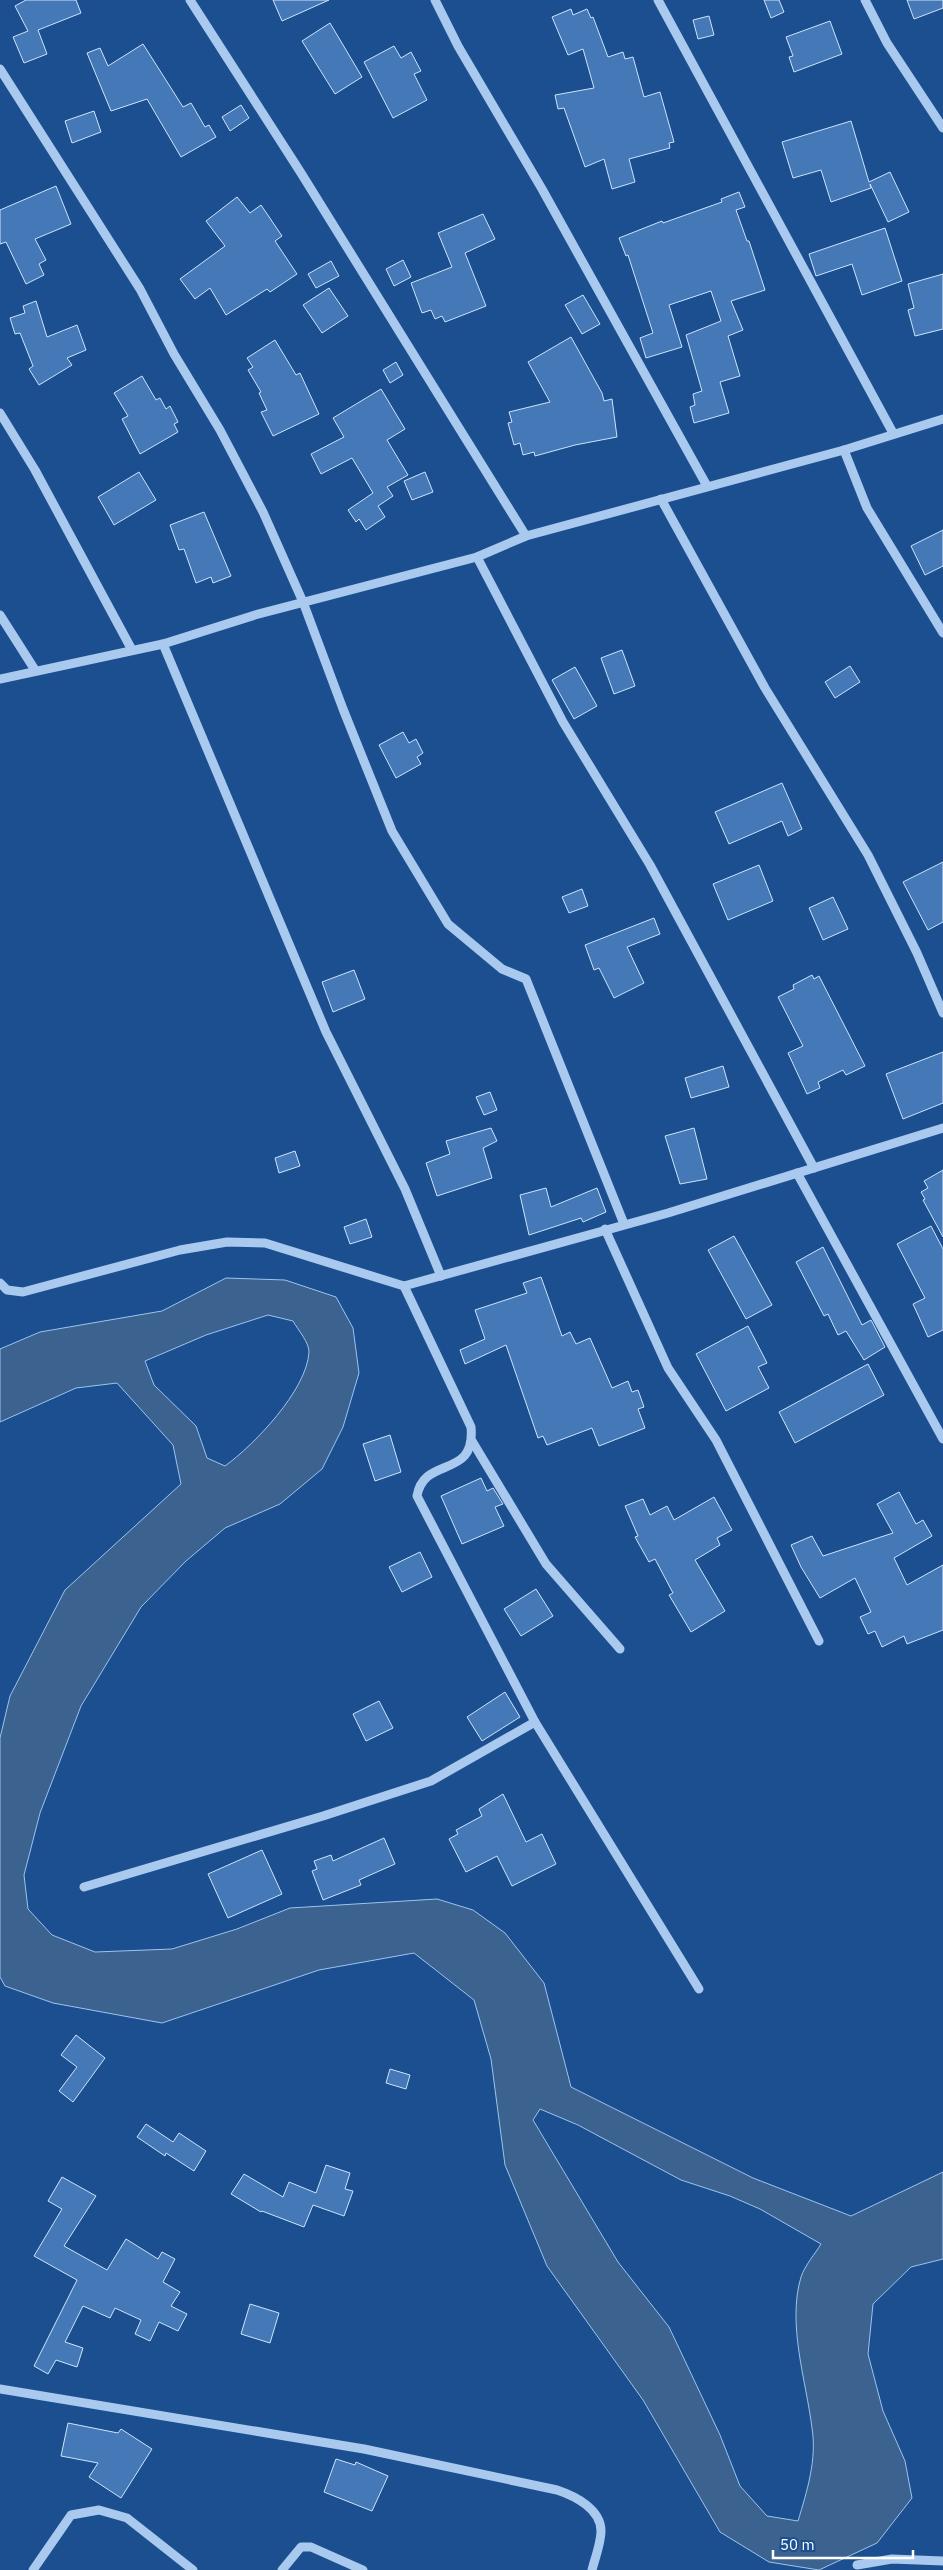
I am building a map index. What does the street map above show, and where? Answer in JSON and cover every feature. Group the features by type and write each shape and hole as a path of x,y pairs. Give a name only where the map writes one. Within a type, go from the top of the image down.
{"street":[{"path":"190,0 306,182 526,536"},
{"path":"435,0 458,46 542,189 707,486"},
{"path":"658,0 893,433"},
{"path":"865,0 887,43 943,128"},
{"path":"0,69 140,289 174,354 220,430 263,512 303,602 392,831 448,924 502,969 526,980 624,1224"},
{"path":"0,413 35,470 132,650"},
{"path":"0,680 35,670 163,644 303,602 477,557 526,536 844,450 893,433 943,419"},
{"path":"844,450 866,508 943,633"},
{"path":"661,499 765,688 868,856 916,953 943,1013"},
{"path":"477,557 563,722 650,865 814,1168"},
{"path":"0,615 35,670"},
{"path":"163,644 326,1032 405,1189 441,1276"},
{"path":"0,1282 8,1290 23,1292 180,1250 227,1242 265,1243 404,1286 668,1213 943,1128"},
{"path":"797,1173 943,1439"},
{"path":"605,1230 668,1368 716,1440 819,1641"},
{"path":"404,1286 471,1427 472,1441 467,1454 454,1464 429,1474 419,1483 417,1496 534,1722 699,1989"},
{"path":"472,1441 546,1564 620,1649"},
{"path":"84,1887 323,1816 431,1781 534,1722"},
{"path":"0,2389 364,2449 557,2490 572,2495 584,2504 600,2521 601,2533 592,2570"},
{"path":"33,2570 71,2515 99,2510 126,2518 193,2570"},
{"path":"282,2570 301,2546 311,2547 363,2570"},
{"path":"857,2565 892,2559 943,2561"}],"water":[{"path":"226,1278 285,1280 336,1297 353,1328 359,1373 343,1427 322,1469 280,1504 225,1528 186,1561 141,1607 81,1706 40,1813 24,1875 28,1909 52,1935 95,1952 172,1949 237,1929 290,1908 437,1899 473,1910 505,1933 544,1983 571,2087 753,2178 851,2216 943,2172 943,2259 911,2267 873,2304 868,2354 883,2411 905,2461 912,2498 877,2543 819,2570 769,2562 720,2532 643,2400 547,2266 505,2165 491,2059 474,2000 414,1953 319,1970 162,2023 53,2003 5,1986 0,1977 0,1738 10,1696 65,1590 181,1484 173,1445 117,1383 76,1388 0,1422 0,1349 40,1332 162,1311","holes":["268,1315 293,1321 309,1348 306,1367 289,1399 264,1431 225,1466 207,1458 196,1426 154,1385 145,1361 206,1335","540,2109 578,2125 681,2180 730,2196 760,2209 821,2244 801,2277 797,2295 796,2314 799,2352 813,2440 810,2475 798,2521 767,2516 740,2486 720,2435 669,2327 618,2262 533,2120"]}],"building":[{"path":"26,0 76,0 81,13 38,30 47,54 24,63 13,37 28,31 15,6"},
{"path":"273,0 329,0 282,21"},
{"path":"764,0 779,0 784,12 771,18"},
{"path":"907,0 943,0 943,8 914,19"},
{"path":"571,9 573,15 587,9 591,18 593,17 608,57 623,52 625,59 633,57 644,97 660,92 674,142 669,143 670,148 629,159 635,182 612,189 604,159 585,167 564,108 558,109 555,95 594,88 583,49 568,55 552,17"},
{"path":"709,16 714,35 698,39 693,20"},
{"path":"830,21 842,54 794,72 789,57 793,56 786,37"},
{"path":"330,23 362,77 335,94 302,41"},
{"path":"143,44 183,107 191,103 205,127 209,125 216,137 181,157 147,99 111,111 87,53 100,48 108,66"},
{"path":"394,46 401,58 411,52 421,71 414,74 427,100 393,118 364,62"},
{"path":"241,105 249,118 230,131 222,117"},
{"path":"94,111 101,132 72,143 65,121"},
{"path":"851,121 869,182 890,172 909,212 888,222 870,184 871,188 831,202 821,170 793,178 782,142"},
{"path":"56,186 71,224 35,239 46,260 39,264 44,275 26,284 6,242 0,244 0,210"},
{"path":"739,192 745,207 736,210 747,241 749,241 765,290 731,301 743,330 728,336 740,376 720,382 729,413 694,423 690,407 695,405 693,394 702,391 686,335 721,321 711,291 669,305 682,347 646,358 640,338 653,333 628,255 626,256 619,238 662,221 663,223 722,202 721,199"},
{"path":"237,197 250,213 261,205 282,236 275,241 297,274 270,292 267,289 226,315 210,288 195,299 180,279 225,246 206,221"},
{"path":"483,214 495,239 465,253 486,306 445,322 442,316 435,319 431,310 422,313 411,283 452,267 438,233"},
{"path":"885,228 902,281 862,295 852,264 816,276 809,254"},
{"path":"403,260 411,277 394,286 386,269"},
{"path":"331,261 339,276 316,288 308,274"},
{"path":"943,274 943,329 915,336 908,310 914,308 908,284"},
{"path":"329,288 348,316 322,333 303,305"},
{"path":"583,295 600,324 582,334 565,305"},
{"path":"36,301 47,337 77,325 86,350 67,358 72,365 39,385 29,369 33,366 20,333 15,334 10,318 25,313 23,306"},
{"path":"571,337 602,393 604,401 612,399 617,437 575,445 535,456 534,452 523,455 520,443 514,445 508,423 512,422 509,412 550,402 528,362"},
{"path":"275,340 296,375 300,373 319,414 273,436 261,412 267,410 259,393 261,392 248,370 253,367 247,358"},
{"path":"396,362 403,375 390,383 383,370"},
{"path":"142,376 156,400 160,398 166,409 170,406 178,422 174,424 178,432 140,454 122,419 128,416 114,393"},
{"path":"381,389 405,429 387,440 408,475 387,487 393,496 378,506 385,517 366,530 359,519 356,522 348,510 373,493 352,458 321,474 311,454 344,437 333,418"},
{"path":"139,472 156,500 114,525 98,497"},
{"path":"425,472 433,492 412,500 404,481"},
{"path":"204,512 231,576 213,583 211,577 196,583 184,549 179,550 170,525"},
{"path":"943,530 943,566 925,575 911,546"},
{"path":"622,650 635,686 614,694 601,658"},
{"path":"850,666 860,682 835,698 825,682"},
{"path":"575,667 597,706 574,719 552,680"},
{"path":"403,732 409,743 416,739 423,753 417,757 421,764 396,778 379,745"},
{"path":"782,783 802,829 788,836 782,821 729,844 715,812"},
{"path":"943,862 943,922 928,930 903,882"},
{"path":"759,865 773,901 728,920 713,884"},
{"path":"582,889 588,906 569,913 562,897"},
{"path":"833,897 848,929 823,940 809,908"},
{"path":"654,918 660,934 627,947 644,983 614,998 599,968 594,970 585,945"},
{"path":"354,970 365,999 333,1012 322,982"},
{"path":"812,975 814,979 819,976 865,1066 846,1075 843,1070 818,1082 820,1088 807,1094 788,1053 803,1046 778,997 794,989 793,985"},
{"path":"943,1052 943,1103 903,1119 886,1074"},
{"path":"723,1066 729,1087 691,1098 685,1078"},
{"path":"490,1092 497,1110 484,1115 476,1097"},
{"path":"491,1128 497,1141 483,1148 492,1178 437,1196 426,1163 450,1154 446,1141"},
{"path":"694,1128 707,1179 680,1184 665,1136"},
{"path":"295,1151 300,1166 279,1173 275,1158"},
{"path":"943,1170 943,1237 923,1200 925,1199 921,1192 928,1188 924,1181"},
{"path":"546,1188 551,1207 597,1188 606,1212 583,1222 581,1218 529,1235 520,1195"},
{"path":"366,1219 372,1237 350,1244 344,1227"},
{"path":"931,1226 943,1249 943,1330 928,1337 913,1304 925,1298 897,1244"},
{"path":"734,1236 772,1305 746,1319 708,1250"},
{"path":"823,1247 862,1325 871,1320 885,1347 864,1360 846,1331 838,1335 828,1314 824,1316 796,1262"},
{"path":"541,1277 562,1336 570,1332 576,1344 590,1338 612,1388 628,1381 632,1392 638,1390 644,1407 638,1409 645,1428 599,1446 592,1428 547,1445 543,1436 538,1438 506,1345 465,1364 460,1350 485,1339 475,1310 527,1293 523,1283"},
{"path":"748,1326 767,1363 758,1367 769,1388 726,1411 696,1354"},
{"path":"868,1364 884,1395 795,1443 779,1412"},
{"path":"390,1435 401,1472 375,1481 363,1444"},
{"path":"481,1478 487,1491 493,1488 503,1504 495,1507 504,1526 462,1544 441,1496"},
{"path":"899,1492 916,1524 923,1520 932,1536 894,1558 907,1585 943,1565 943,1630 907,1644 904,1636 882,1647 875,1631 868,1634 860,1617 871,1612 855,1578 820,1598 801,1567 791,1545 812,1536 823,1556 893,1533 877,1504"},
{"path":"714,1497 732,1530 717,1538 720,1545 695,1560 725,1611 691,1632 669,1595 673,1593 655,1559 649,1562 635,1537 638,1536 625,1506 643,1499 650,1515 667,1506 674,1520"},
{"path":"420,1552 432,1577 402,1592 389,1567"},
{"path":"536,1589 553,1616 521,1636 504,1609"},
{"path":"505,1692 520,1717 482,1741 467,1717"},
{"path":"379,1701 393,1728 366,1741 353,1714"},
{"path":"503,1794 526,1842 542,1834 556,1864 512,1886 497,1856 466,1872 449,1839 458,1834 456,1830 482,1816 479,1809"},
{"path":"384,1838 395,1864 359,1880 361,1885 323,1900 312,1871 317,1869 314,1861 331,1855 333,1861"},
{"path":"262,1850 282,1894 228,1918 208,1874"},
{"path":"76,2035 105,2058 73,2102 59,2091 77,2067 61,2055"},
{"path":"390,2069 410,2075 406,2089 386,2083"},
{"path":"146,2124 173,2142 179,2133 206,2151 194,2171 166,2153 165,2156 137,2137"},
{"path":"326,2165 350,2173 345,2189 353,2191 344,2216 313,2205 304,2227 261,2212 231,2194 244,2174 283,2197 289,2182 316,2193"},
{"path":"62,2177 96,2196 64,2246 107,2270 126,2239 158,2259 162,2252 175,2259 163,2282 180,2292 171,2306 187,2314 178,2331 159,2322 150,2341 135,2334 141,2320 115,2308 110,2318 83,2306 65,2342 83,2348 77,2367 56,2360 48,2374 34,2366 77,2280 34,2256 62,2209 48,2201"},
{"path":"250,2304 279,2313 270,2343 241,2334"},
{"path":"68,2423 118,2433 121,2429 152,2449 121,2498 89,2477 98,2463 61,2456"},
{"path":"336,2459 355,2465 356,2462 388,2476 372,2511 324,2492"}]}
